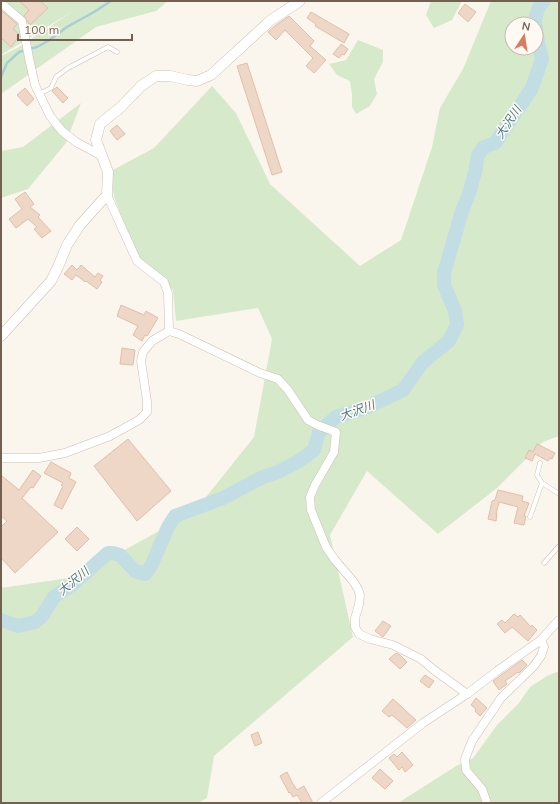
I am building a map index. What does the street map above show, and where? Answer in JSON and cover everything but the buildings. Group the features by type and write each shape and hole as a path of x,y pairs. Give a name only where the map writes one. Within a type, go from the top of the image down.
{"street":[{"path":"169,331 168,293 164,282 137,261 106,195 108,172 96,140 100,124 121,107 142,86 156,76 170,76 188,80 197,80 211,75 272,20 300,1"},
{"path":"1,3 22,21 35,85 50,116 62,131 76,142 102,156"},
{"path":"1,336 51,281 67,245 80,225 106,195"},
{"path":"1,458 39,458 65,453 110,436 139,420 147,412 147,401 141,361 143,352 152,341 169,331 179,334 260,373 278,379 288,390 308,420 336,432 334,452 315,485 310,498 311,510 326,547 334,560 353,581 358,589 360,595 355,618 355,627 359,634 370,639 393,645 421,659 467,694"},
{"path":"321,803 423,722 467,694 541,640 559,620"},
{"path":"487,803 482,788 466,770 465,759 472,742 501,698 533,667 541,656 544,648 541,640"}],"lane":[{"path":"39,94 51,88 56,77 68,68 108,47 117,52"},
{"path":"540,463 537,475 542,483 559,494"},
{"path":"530,517 542,483"},
{"path":"544,563 559,546"}],"green space":[{"path":"1,1 168,1 156,11 96,27 1,94 1,56 19,47 73,11 1,55"},
{"path":"431,1 462,1 452,20 434,28 426,15"},
{"path":"491,1 559,1 559,436 543,442 497,488 438,534 367,471 330,535 353,637 214,756 207,798 198,803 1,803 1,588 75,577 194,512 254,437 272,339 258,308 176,321 173,290 139,262 114,197 111,171 154,148 212,86 236,113 270,184 360,266 401,240 432,147 440,108 463,69"},
{"path":"358,40 383,50 383,62 374,79 377,94 370,106 356,114 352,107 350,81 337,75 329,64 346,60"},
{"path":"81,103 66,143 28,189 1,198 1,151 23,147"},
{"path":"559,671 559,803 398,803 456,766 473,758 497,725 518,704 530,687 547,676"}],"waterway":[{"path":"1,77 7,63 19,52 37,47 48,41 67,27 111,1"},
{"name":"大沢川","path":"536,16 537,11 544,1"},
{"name":"大沢川","path":"1,620 18,626 35,622 42,616 54,597 73,584 108,553 120,555 135,571 145,574 151,566 168,527 175,516 223,498 263,477 278,472 299,461 314,450 319,432 336,417 368,407 403,390 423,362 449,341 457,325 455,311 444,285 444,273 462,211 470,191 478,155 484,147 495,143 532,88 542,59 541,56"}]}
